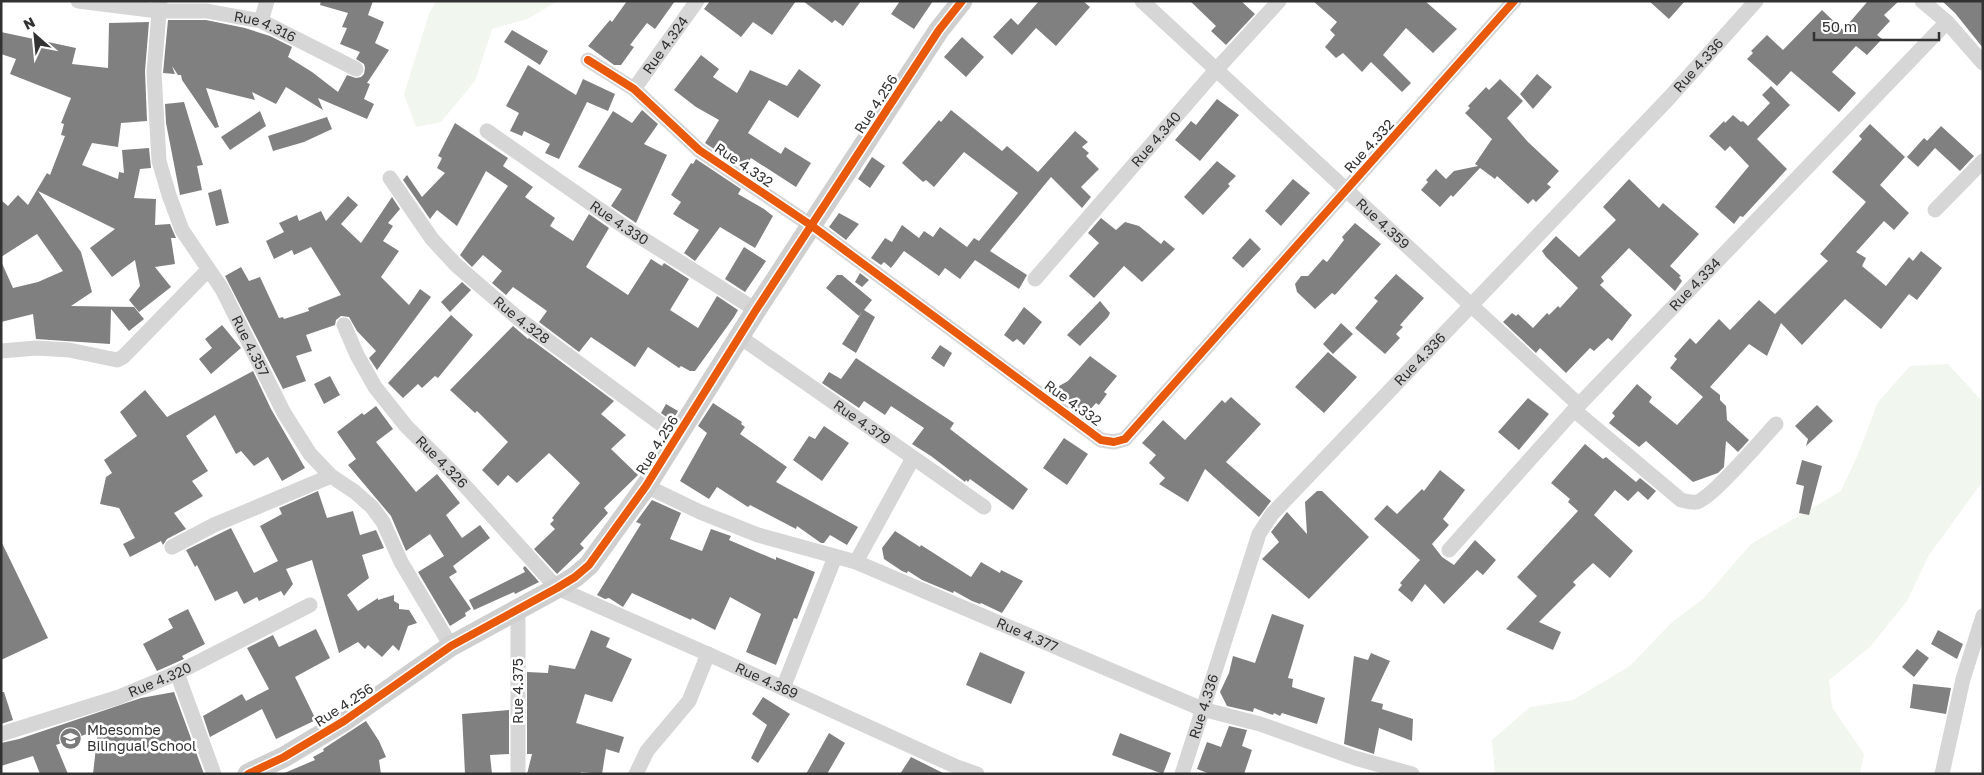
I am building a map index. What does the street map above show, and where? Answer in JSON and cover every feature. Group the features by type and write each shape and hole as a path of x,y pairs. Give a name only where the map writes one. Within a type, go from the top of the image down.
{"street":[{"name":"Rue 4.316","path":"78,1 207,11 261,21 356,69"},
{"path":"261,21 267,1"},
{"name":"Rue 4.324","path":"634,89 697,1"},
{"name":"Rue 4.256","path":"248,774 284,757 344,721 451,646 557,588 575,577 589,565 646,486 756,310 939,30 962,1"},
{"name":"Rue 4.359","path":"1142,1 1471,305 1577,408 1681,500 1695,502 1704,498 1732,472 1776,424"},
{"name":"Rue 4.340","path":"1035,279 1216,70 1279,1"},
{"name":"Rue 4.332","path":"588,60 634,89 699,150 812,226 1101,440 1114,442 1125,439 1514,1"},
{"name":"Rue 4.336","path":"1182,774 1259,534 1268,521 1662,105 1756,1"},
{"path":"1922,1 1947,22 1983,63"},
{"name":"Rue 4.357","path":"159,6 154,72 159,161 182,230 222,289 284,413 310,454 331,476 372,507 383,522 401,562 451,646"},
{"name":"Rue 4.334","path":"1449,550 1577,408 1947,22"},
{"name":"Rue 4.330","path":"487,131 629,230 756,310"},
{"path":"1935,210 1983,160"},
{"name":"Rue 4.328","path":"390,178 432,239 456,265 519,319 677,436"},
{"path":"1,351 36,348 69,350 117,360 123,357 208,270"},
{"name":"Rue 4.326","path":"344,325 357,355 375,387 406,426 457,476 557,588"},
{"name":"Rue 4.379","path":"740,337 984,507"},
{"path":"856,562 914,458"},
{"path":"172,547 223,521 331,476"},
{"name":"Rue 4.377","path":"646,486 700,512 758,536 856,562 1202,709 1260,724 1355,758 1412,774"},
{"path":"783,688 835,557"},
{"name":"Rue 4.369","path":"557,588 972,773"},
{"name":"Rue 4.320","path":"1,734 119,697 177,673 310,605"},
{"name":"Rue 4.375","path":"518,609 518,774"},
{"path":"1942,774 1963,679 1983,616"},
{"path":"636,774 647,751 689,701 708,654"},
{"path":"177,673 214,774"}],"shaded area":[{"path":"436,1 558,1 527,19 492,29 475,81 441,122 416,127 404,94 429,14"},
{"path":"1948,364 1983,402 1983,481 1929,555 1907,601 1870,647 1829,680 1832,707 1864,754 1860,774 1495,774 1492,740 1530,707 1573,700 1630,666 1671,623 1704,598 1751,544 1841,491 1859,452 1878,402 1910,366"}],"building":[{"path":"321,1 373,1 368,15 384,22 375,43 389,50 367,83 370,84 364,99 374,104 367,119 318,98 323,110 286,87 276,104 252,92 255,100 206,88 219,127 215,128 182,80 181,75 178,75 172,66 175,74 163,73 168,20 206,20 245,28 270,36 292,47 288,57 338,92 347,75 356,78 361,77 364,74 365,68 364,64 356,59 360,52 340,44 347,28 342,27 348,13 320,5"},
{"path":"627,1 675,1 655,29 647,23 630,45 634,47 621,65 614,65 588,46 610,20 612,22"},
{"path":"710,1 796,1 772,35 753,22 741,37 704,9"},
{"path":"803,1 861,1 843,26 835,20 832,23"},
{"path":"900,1 933,1 914,29 891,14"},
{"path":"1039,1 1083,1 1090,7 1056,46 1036,28 1012,55 993,37 1011,18 1018,25"},
{"path":"1190,1 1241,1 1255,14 1226,45 1211,31 1216,26"},
{"path":"1313,1 1425,1 1457,29 1433,53 1406,28 1383,55 1411,83 1402,92 1371,62 1362,72 1343,53 1336,58 1325,47 1335,35 1330,30 1337,22"},
{"path":"1649,1 1685,1 1669,19"},
{"path":"1868,1 1899,1 1884,15 1890,21 1877,35 1882,39 1867,55 1856,46 1832,72 1856,93 1839,112 1791,71 1777,86 1747,59 1753,53 1751,51 1767,35 1783,50 1822,10 1843,30"},
{"path":"1942,1 1983,1 1983,48 1955,13"},
{"path":"149,22 145,71 147,121 121,123 118,147 92,143 82,165 118,179 119,172 124,173 122,150 149,148 151,168 140,169 134,198 156,199 155,225 170,224 176,238 171,238 175,264 155,267 171,287 139,312 129,300 140,286 135,260 112,277 90,248 115,229 38,191 81,252 92,292 71,306 134,307 144,319 129,331 111,309 110,344 36,339 33,314 1,322 1,261 13,288 38,282 63,271 37,234 1,257 1,200 8,206 18,195 28,205 47,173 50,175 65,136 61,135 64,124 61,123 71,98 10,74 16,59 1,54 1,32 76,48 72,64 108,68 109,23"},
{"path":"512,30 548,51 540,65 504,42"},
{"path":"962,37 984,57 966,77 944,57"},
{"path":"701,55 719,69 713,77 737,93 750,70 787,86 799,69 821,85 798,118 769,100 748,133 781,154 785,147 811,163 796,187 751,158 744,169 705,143 719,120 696,107 674,90"},
{"path":"528,65 576,95 583,79 615,94 608,111 587,102 559,159 545,153 550,144 524,131 522,136 510,131 519,113 506,106"},
{"path":"1537,74 1552,87 1533,109 1520,94"},
{"path":"1500,79 1523,101 1507,118 1528,142 1559,171 1547,184 1551,187 1536,202 1533,199 1528,204 1497,176 1495,179 1480,168 1453,197 1451,195 1440,207 1421,190 1428,182 1426,180 1436,169 1446,179 1454,171 1478,166 1475,164 1492,139 1465,113 1470,108 1468,106 1486,87 1489,90"},
{"path":"1771,86 1790,105 1757,139 1787,169 1743,217 1740,216 1734,224 1715,207 1749,166 1730,146 1725,151 1709,136 1733,115 1748,126 1770,103 1762,95"},
{"path":"1217,99 1239,115 1200,161 1175,140 1191,121 1196,125"},
{"path":"184,102 203,165 197,166 202,190 180,195 166,123 165,104"},
{"path":"642,110 658,124 644,144 667,155 636,223 611,206 622,189 578,167 613,111 632,123"},
{"path":"951,110 1002,151 1007,146 1038,172 1075,131 1088,142 1082,147 1089,153 1086,156 1099,169 1081,187 1091,197 1082,208 1051,177 990,251 1027,275 1019,289 975,260 960,279 945,268 939,276 904,251 891,268 884,262 881,265 871,258 885,238 892,242 902,225 919,238 924,231 933,237 940,227 967,247 974,238 979,241 1018,193 964,152 934,187 926,180 923,182 902,163 939,120 941,122"},
{"path":"260,111 266,126 230,150 221,137"},
{"path":"327,117 332,129 304,142 273,151 268,136"},
{"path":"455,123 508,158 503,166 533,187 525,197 555,218 550,226 573,241 589,214 609,228 586,267 628,295 651,259 662,266 664,263 689,279 670,310 698,328 717,296 738,310 695,371 690,371 681,366 679,368 648,347 635,367 591,337 579,352 539,322 547,311 513,287 506,295 492,283 502,271 483,255 472,267 460,255 508,186 486,171 457,226 437,210 430,219 403,180 407,175 422,197 445,173 437,168 442,158 438,156"},
{"path":"1870,124 1905,157 1880,185 1909,213 1894,230 1884,221 1856,252 1866,258 1862,266 1886,286 1909,257 1913,261 1921,251 1942,268 1917,300 1909,294 1881,329 1845,299 1802,345 1781,323 1767,356 1749,344 1710,387 1720,395 1720,400 1726,406 1727,420 1749,440 1738,452 1726,441 1724,467 1718,473 1693,482 1646,441 1639,447 1609,423 1615,416 1612,413 1637,384 1652,397 1649,402 1677,425 1703,397 1670,368 1677,359 1674,356 1690,338 1696,344 1719,319 1730,330 1759,300 1775,314 1828,261 1820,254 1866,202 1832,172 1862,139 1859,136"},
{"path":"1941,126 1974,156 1960,171 1935,148 1918,167 1907,157 1924,138 1927,141"},
{"path":"872,157 885,166 870,188 858,179"},
{"path":"696,159 741,189 738,194 773,216 755,248 720,227 695,261 684,253 699,230 673,214 681,202 671,195 691,163 693,164"},
{"path":"1217,161 1236,176 1228,184 1230,186 1203,215 1184,197"},
{"path":"1293,179 1310,193 1281,226 1265,211"},
{"path":"1629,179 1659,208 1663,203 1699,234 1670,266 1681,276 1679,277 1682,281 1675,291 1629,248 1601,277 1604,281 1600,285 1632,315 1612,341 1608,338 1594,351 1590,348 1566,373 1540,348 1536,353 1503,322 1512,313 1516,316 1518,314 1533,328 1547,313 1549,315 1558,306 1560,308 1578,288 1542,251 1556,236 1579,257 1616,220 1603,207"},
{"path":"221,189 229,223 216,226 208,193"},
{"path":"348,196 358,205 341,224 361,243 392,197 400,209 388,223 393,226 383,241 399,251 381,277 409,305 420,289 431,297 377,370 369,358 376,351 357,331 349,317 341,316 336,320 335,325 306,335 312,351 296,356 306,381 283,389 225,276 241,267 249,281 260,277 279,318 283,317 284,319 309,311 308,308 341,295 311,247 294,255 292,250 274,259 266,241 284,232 279,223 297,215 299,221 321,211 326,221"},
{"path":"839,213 859,224 846,240 829,227"},
{"path":"1101,218 1116,230 1125,222 1139,226 1161,244 1164,240 1175,249 1142,282 1124,266 1094,298 1069,276 1099,243 1088,233"},
{"path":"1355,223 1381,244 1335,295 1332,293 1315,309 1297,292 1295,284 1301,276 1308,276 1323,259 1327,262 1344,240 1342,237"},
{"path":"1250,238 1261,249 1243,268 1232,258"},
{"path":"744,247 766,261 745,292 725,279"},
{"path":"860,273 869,280 862,287 855,282"},
{"path":"1396,274 1424,298 1400,325 1403,327 1396,334 1400,338 1385,354 1355,328 1378,301 1374,298"},
{"path":"837,275 842,275 872,300 864,310 875,317 856,353 842,344 862,312 859,316 826,288"},
{"path":"462,282 471,290 450,312 441,302"},
{"path":"1100,301 1110,313 1080,346 1067,335"},
{"path":"1024,307 1042,322 1024,345 1017,339 1013,342 1004,335"},
{"path":"451,315 473,335 438,378 435,376 422,388 418,384 403,398 388,383"},
{"path":"1341,323 1353,334 1333,354 1323,344"},
{"path":"222,325 241,348 211,374 199,359 212,348 205,339"},
{"path":"513,326 614,401 601,414 626,435 611,449 638,475 604,508 608,513 580,544 584,548 557,574 534,549 555,529 550,524 554,520 552,518 580,483 549,453 517,483 508,475 498,486 482,470 508,442 477,411 475,413 450,390"},
{"path":"940,345 952,353 944,367 931,358"},
{"path":"1328,352 1357,377 1324,413 1295,387"},
{"path":"1090,356 1117,376 1104,392 1107,394 1099,405 1096,403 1088,412 1079,412 1060,398 1059,386 1068,381"},
{"path":"856,358 954,423 950,429 1028,489 1013,510 970,479 968,482 966,480 965,482 912,444 924,428 891,406 885,415 864,401 859,408 822,383 829,372 841,379"},
{"path":"253,371 271,409 305,468 282,481 268,457 254,466 241,451 236,454 215,415 186,436 208,471 192,481 203,496 174,513 186,529 167,539 163,545 161,541 130,557 123,544 135,538 119,508 100,504 106,477 112,473 104,460 137,436 120,412 145,390 167,417"},
{"path":"330,376 340,395 324,404 314,384"},
{"path":"1231,397 1261,424 1226,462 1271,501 1259,517 1205,469 1188,502 1159,484 1165,478 1149,463 1156,455 1142,443 1163,420 1185,440 1222,400 1225,403"},
{"path":"1528,398 1549,414 1519,450 1498,432"},
{"path":"713,403 742,422 741,424 745,427 740,434 787,467 776,482 858,527 847,545 830,535 824,543 821,543 797,526 796,529 750,505 748,507 717,487 709,499 680,481 707,433 698,426"},
{"path":"666,404 678,411 672,421 661,413"},
{"path":"1817,405 1833,421 1806,446 1808,439 1795,426"},
{"path":"376,406 393,429 376,442 416,492 437,474 460,503 446,515 462,538 480,525 490,538 453,566 457,572 449,577 471,609 465,613 466,616 450,626 418,572 444,556 430,534 406,551 391,516 348,465 356,459 337,432 362,413 364,415"},
{"path":"824,426 849,443 822,481 793,460 809,436 815,439"},
{"path":"1064,438 1088,454 1067,485 1043,468"},
{"path":"1585,444 1603,459 1606,457 1636,482 1640,478 1656,491 1648,500 1638,491 1628,501 1615,490 1594,515 1633,551 1610,578 1593,563 1573,582 1576,585 1539,622 1561,632 1553,650 1506,629 1537,596 1517,577 1578,511 1568,502 1570,499 1551,483"},
{"path":"1802,460 1822,466 1809,515 1799,513 1804,486 1796,484"},
{"path":"1440,470 1465,490 1443,519 1449,525 1432,544 1442,557 1454,565 1475,540 1496,560 1483,575 1477,570 1444,604 1425,584 1412,602 1398,590 1402,585 1400,583 1420,560 1374,519 1387,505 1397,514 1422,489 1424,491"},
{"path":"318,491 327,518 353,511 360,535 376,530 384,548 362,555 369,578 347,595 358,611 378,598 378,600 394,595 394,601 399,604 399,609 409,610 417,623 408,626 399,651 393,645 382,657 368,645 365,649 358,642 339,653 312,560 286,569 293,584 284,596 281,591 259,601 257,597 244,604 237,591 215,601 197,565 195,567 186,550 231,528 254,573 278,561 260,526 282,514 279,508"},
{"path":"1317,491 1322,491 1369,537 1309,599 1262,559 1279,542 1271,532 1287,512 1307,534 1305,502"},
{"path":"652,500 681,513 670,539 702,551 711,529 731,536 729,540 776,560 776,557 815,572 797,619 794,618 776,665 746,652 761,614 730,597 715,630 692,618 691,620 632,593 623,607 609,598 605,599 597,595 641,524 636,522"},
{"path":"895,531 971,577 981,562 1000,573 1001,570 1023,581 1002,613 972,601 954,591 953,593 922,580 908,571 907,573 902,571 884,559 882,548"},
{"path":"1,541 48,638 1,660"},
{"path":"525,566 539,582 515,594 514,592 474,610 469,600 525,572 523,568"},
{"path":"188,609 205,644 182,656 184,659 157,671 143,644 173,628 168,619"},
{"path":"1272,614 1304,625 1288,678 1293,679 1292,687 1325,698 1317,724 1282,713 1280,716 1254,708 1253,712 1227,706 1220,692 1229,673 1233,656 1255,663"},
{"path":"316,629 330,658 295,677 316,720 276,739 262,709 210,737 203,716 242,694 246,701 269,689 247,648 273,635 279,647"},
{"path":"591,630 610,638 606,647 632,659 612,702 585,694 576,723 624,737 619,753 606,749 602,774 581,772 580,774 527,774 532,754 527,754 527,672 548,673 549,665 575,669"},
{"path":"1938,630 1963,644 1957,659 1931,644"},
{"path":"1917,649 1929,658 1914,677 1902,667"},
{"path":"980,652 1025,672 1011,704 966,685"},
{"path":"1371,653 1390,661 1371,701 1383,704 1382,709 1413,719 1412,741 1379,728 1374,754 1344,744 1354,656 1368,660"},
{"path":"1913,684 1951,688 1946,714 1910,708"},
{"path":"1,692 4,692 13,720 1,724"},
{"path":"174,692 204,774 93,774 98,730 56,745 68,774 40,774 33,756 1,766 1,743 19,739 141,698"},
{"path":"763,697 790,714 758,763 751,758 767,725 752,714"},
{"path":"509,710 509,754 490,755 492,774 465,774 462,714"},
{"path":"366,721 379,741 386,757 379,760 381,774 282,774 315,760 313,757 324,751 323,749"},
{"path":"1229,726 1247,730 1242,746 1252,750 1244,774 1210,774 1197,769 1207,742 1221,747"},
{"path":"829,733 845,743 827,774 806,774"},
{"path":"1120,733 1171,753 1163,774 1112,755"},
{"path":"911,757 945,774 900,774"}],"cycle path":[{"path":"248,774 284,757 344,721 451,646 557,588 575,577 589,565 646,486 756,310 939,30 962,1"},
{"path":"588,60 634,89 699,150 812,226 1101,440 1114,442 1125,439 1514,1"}],"place":[{"name":"Mbesombe Bilingual School","path":"71,738"}]}
